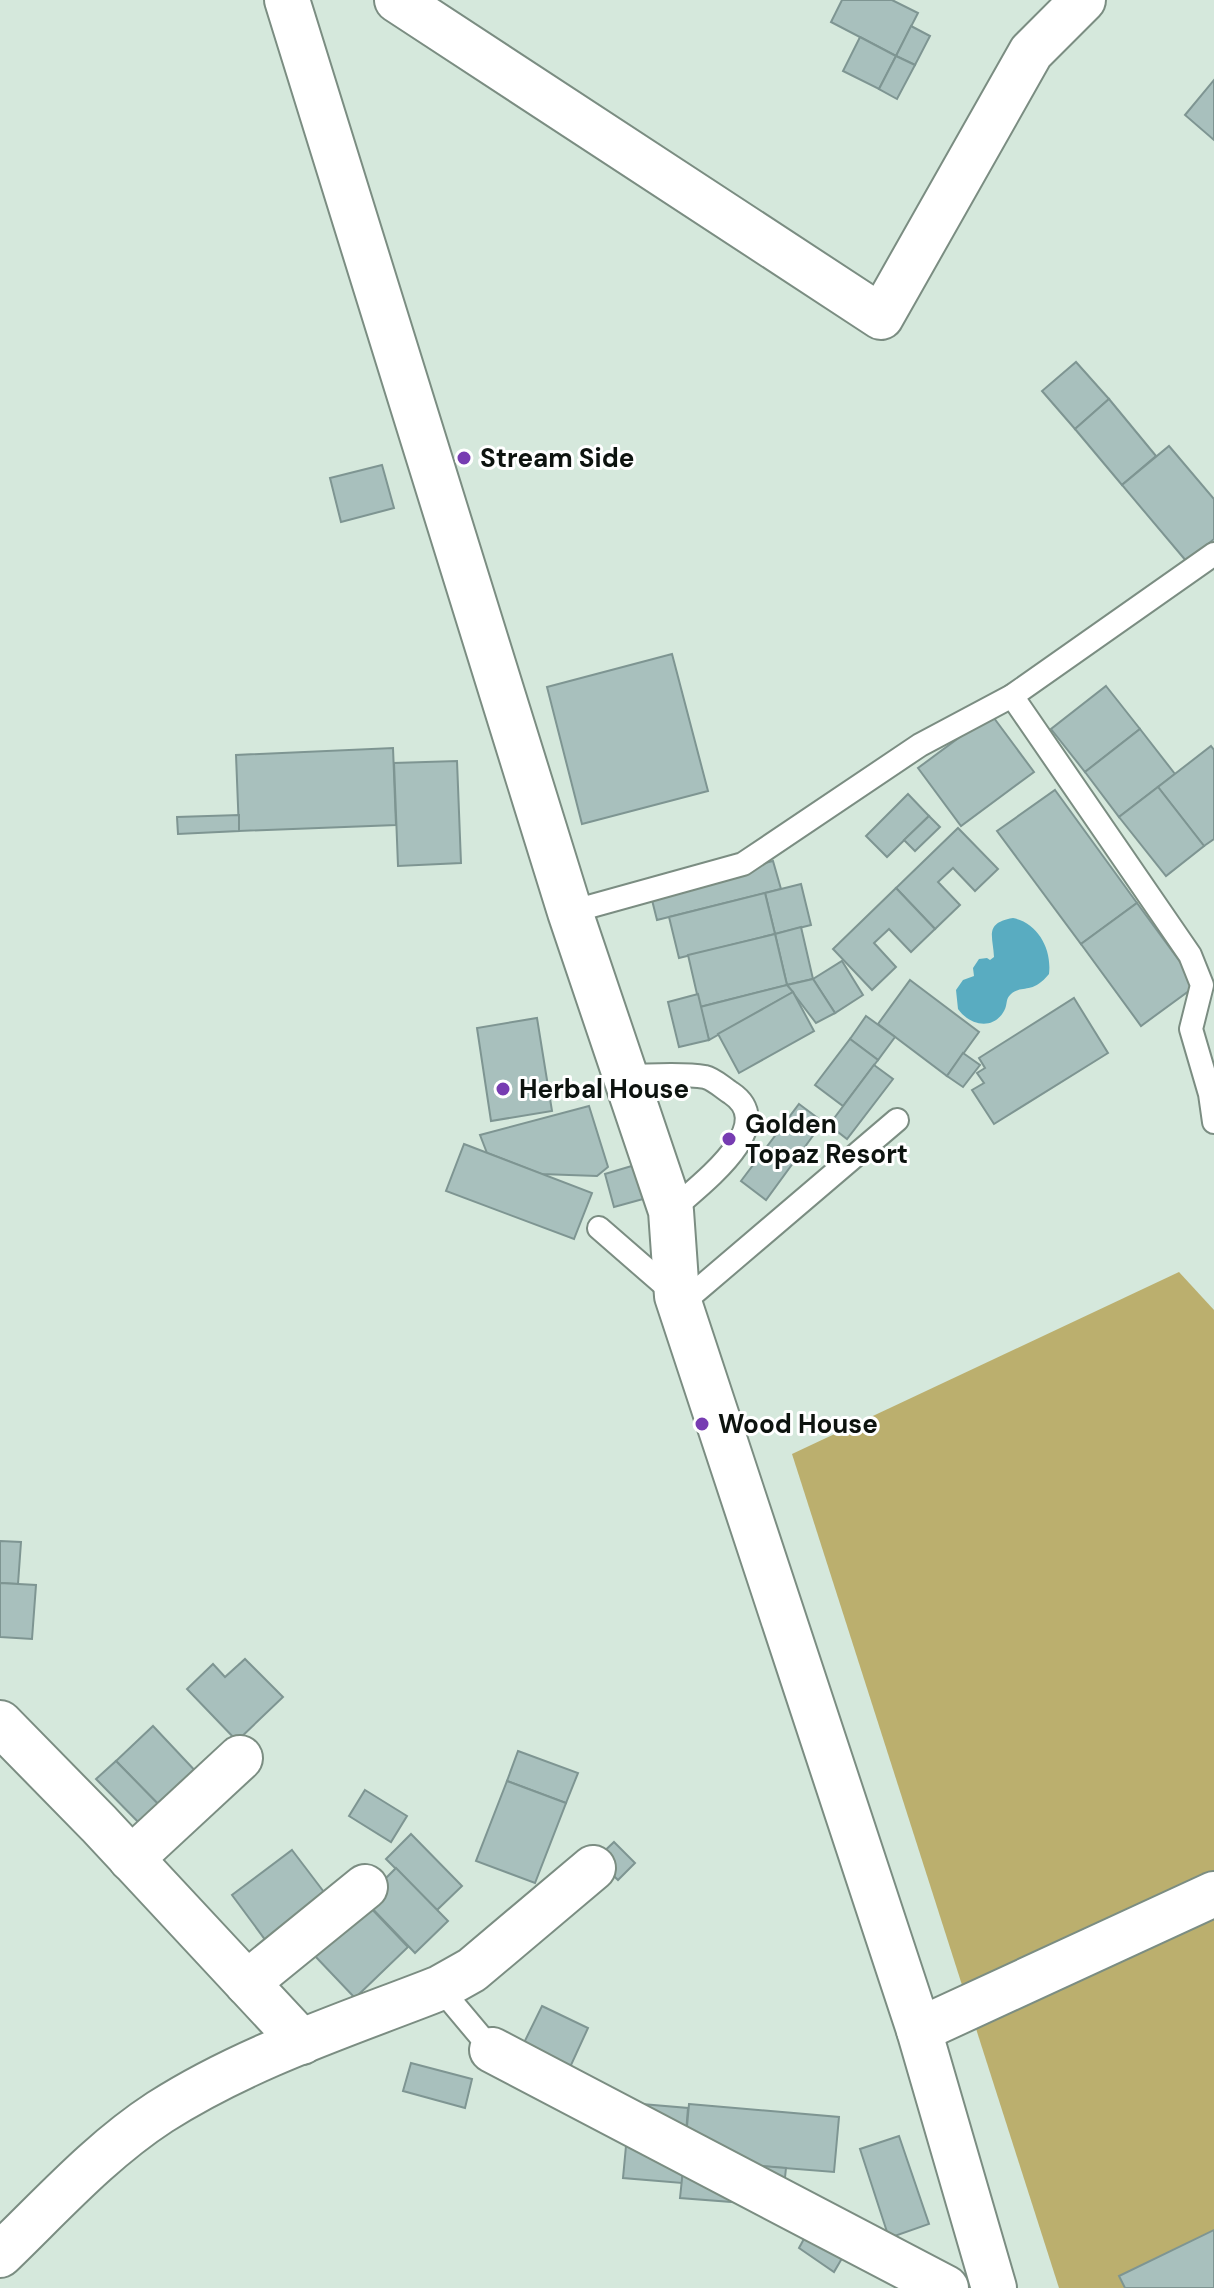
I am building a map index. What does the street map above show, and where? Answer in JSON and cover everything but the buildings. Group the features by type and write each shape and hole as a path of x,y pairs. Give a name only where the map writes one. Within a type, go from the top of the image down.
{"street":[{"path":"287,0 570,912 671,1211 679,1301 919,2030 994,2288"},
{"path":"397,0 881,317 1031,52 1083,0"},
{"path":"0,1723 302,2042"},
{"path":"131,1859 240,1758"},
{"path":"0,2255 111,2148 158,2113 222,2075 440,1988 472,1970 593,1868"},
{"path":"247,1983 365,1887"},
{"path":"919,2030 1214,1894"},
{"path":"492,2050 946,2288"}],"lane":[{"path":"570,912 743,864 920,745 1012,696 1214,554"},
{"path":"1012,696 1190,955 1202,985 1191,1029 1210,1094 1214,1122"},
{"path":"625,1076 707,1077 737,1097 746,1114 746,1132 735,1151 671,1211"},
{"path":"599,1228 679,1301 897,1120"},
{"path":"440,1988 492,2050"}],"shaded area":[{"path":"1179,1272 1214,1310 1214,2288 1059,2288 792,1454"}],"water":[{"path":"1013,918 1030,925 1042,938 1048,955 1049,974 1038,985 1011,994 1004,1011 994,1021 974,1022 958,1009 956,990 963,980 974,976 973,968 979,959 990,960 994,957 994,927"}],"place":[{"name":"Stream Side","path":"464,458"},
{"name":"Herbal House","path":"503,1089"},
{"name":"Golden Topaz Resort","path":"729,1139"},
{"name":"Wood House","path":"702,1424"}]}
